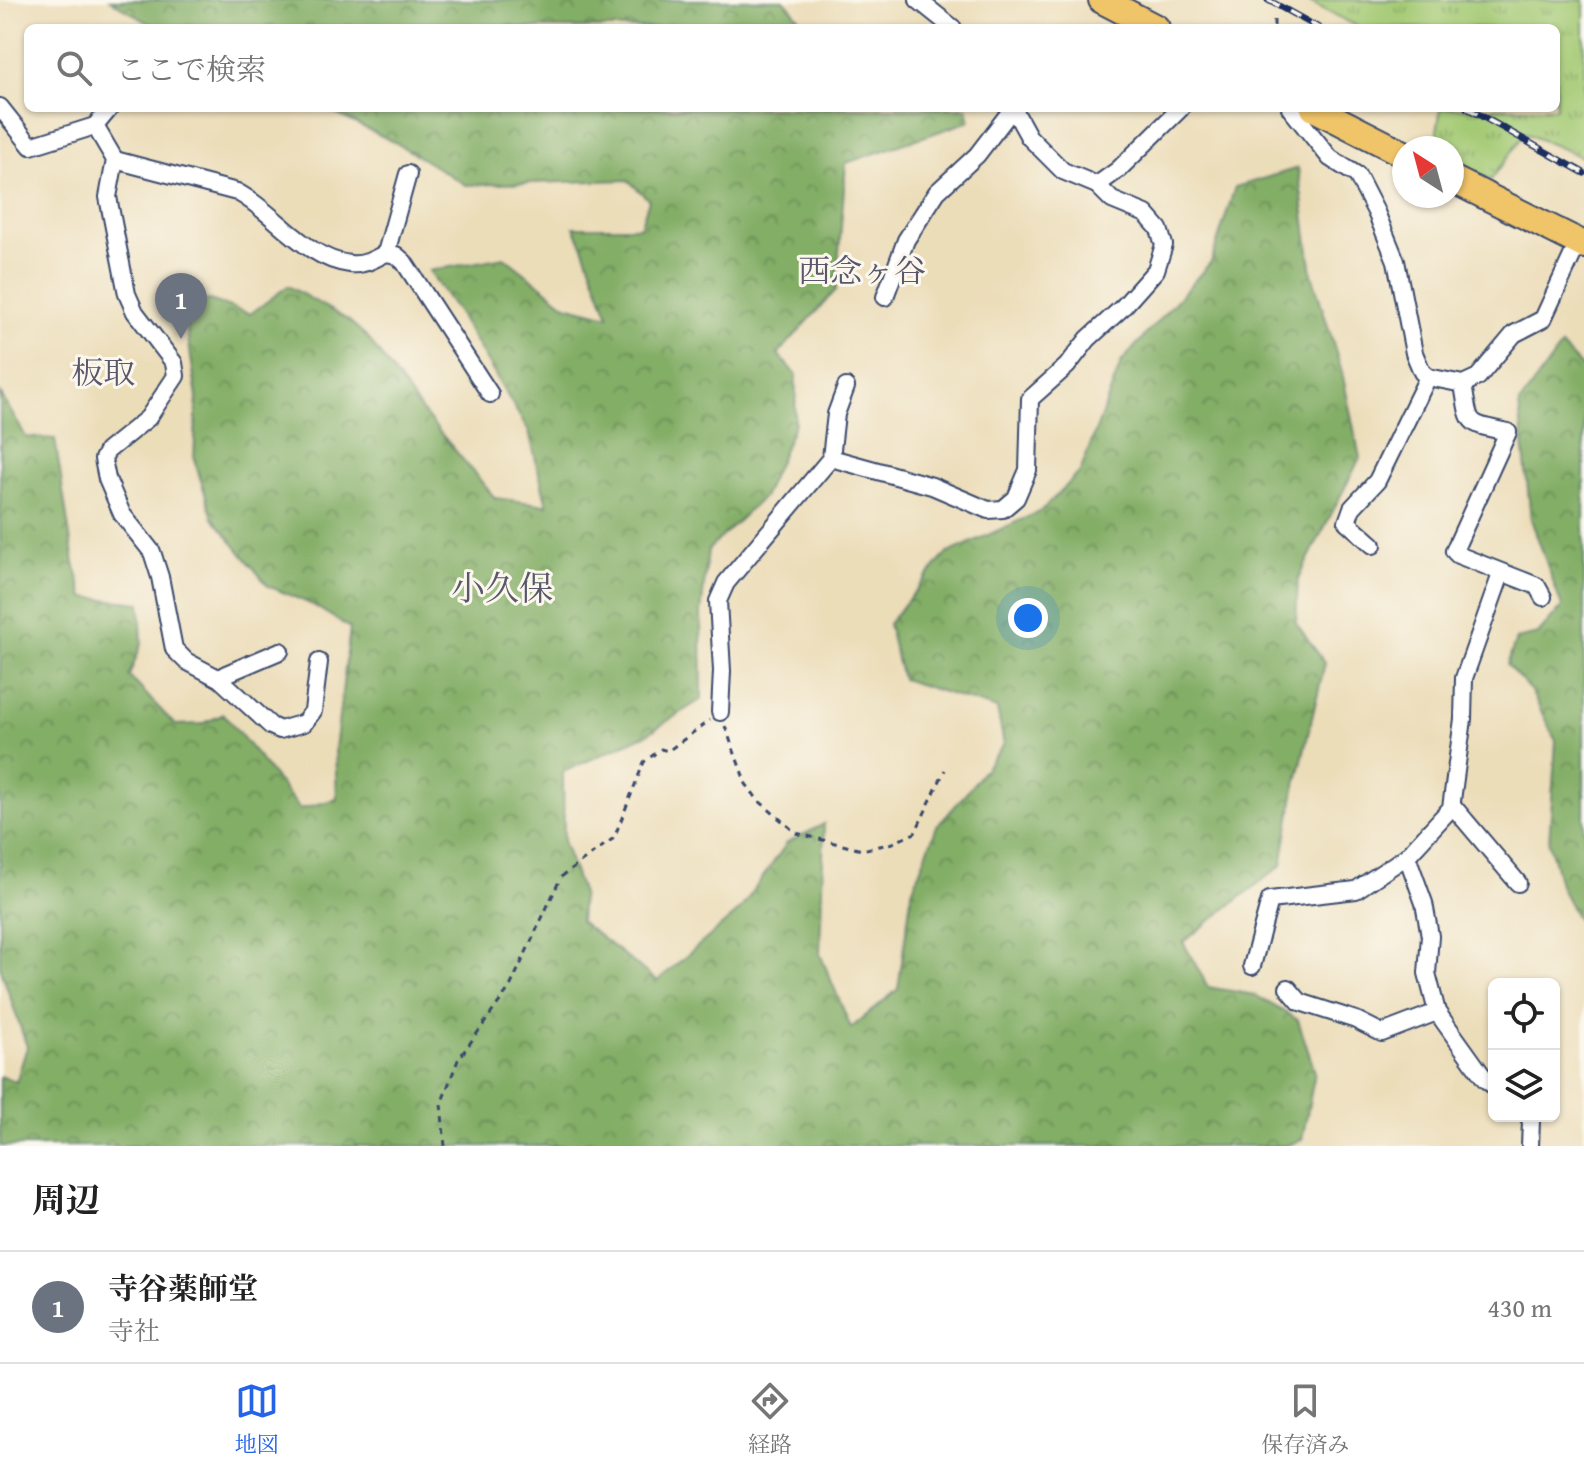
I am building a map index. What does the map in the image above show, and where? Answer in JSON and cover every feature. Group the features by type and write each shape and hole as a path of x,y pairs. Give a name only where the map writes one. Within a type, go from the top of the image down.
{"highway":[{"path":"1102,0 1148,24"},
{"path":"1322,112 1392,148"},
{"path":"1464,186 1579,255"}],"street":[{"path":"918,0 948,24"},
{"path":"0,107 31,146 95,126 107,112"},
{"path":"885,297 906,240 937,192 977,155 1010,112"},
{"path":"831,458 932,486 988,510 1003,509 1016,498 1028,470 1030,399 1067,366 1088,339 1123,307 1156,270 1164,245 1159,229 1146,214 1112,200 1097,185 1063,171 1029,137 1015,112"},
{"path":"1097,185 1118,170 1177,112"},
{"path":"1293,112 1330,158 1357,175 1376,212 1396,261 1414,353 1422,372 1428,377 1463,384 1478,377 1514,334 1543,319 1579,255"},
{"path":"95,126 115,160 108,197 127,294 135,312 174,363 176,376 148,418 107,451 103,459 107,479 122,514 152,552 174,649 186,661 220,679 271,726 280,730 304,723 313,711 319,662"},
{"path":"115,160 237,192 253,200 310,248 332,259 351,265 370,262 386,253 396,255 404,262 490,394"},
{"path":"386,253 408,174"},
{"path":"1373,545 1347,522 1352,508 1377,481 1428,377"},
{"path":"1463,384 1468,419 1475,425 1508,432 1454,551 1501,574 1537,586 1543,597"},
{"path":"720,712 722,671 718,601 726,583 831,458 836,414 846,387"},
{"path":"1252,966 1270,900 1356,890 1407,856 1452,805 1463,719 1464,678 1501,574"},
{"path":"220,679 280,651"},
{"path":"1452,805 1518,883"},
{"path":"1407,856 1424,903 1430,936 1427,973 1437,1012 1488,1081"},
{"path":"1288,988 1300,1002 1356,1020 1382,1033 1437,1012"},
{"path":"1530,1146 1531,1122"}],"path":[{"path":"445,1146 441,1104 458,1060 510,987 561,877 614,838 644,762 661,749 668,751 720,712 746,784 758,800 796,833 862,850 893,843 915,833 945,770"}],"green space":[{"path":"110,0 784,0 805,24 150,24"},
{"path":"1306,0 1584,0 1584,158 1525,133 1491,180 1464,167 1464,136 1438,136 1440,112 1560,112 1560,24 1352,24"},
{"path":"332,112 968,112 970,121 846,163 836,290 778,354 796,375 795,423 764,496 708,550 701,613 702,699 647,734 563,772 564,843 582,894 580,921 657,981 739,911 787,843 824,824 820,954 851,1028 898,989 912,891 937,826 1004,744 997,709 902,679 888,624 946,554 1041,511 1080,472 1122,361 1211,262 1235,187 1298,168 1312,274 1342,372 1360,458 1298,579 1296,623 1325,663 1294,794 1282,865 1183,942 1208,987 1255,995 1298,1020 1315,1072 1302,1140 1285,1146 0,1146 0,1076 16,1082 27,1047 0,967 0,393 26,437 55,439 74,563 84,597 140,603 142,643 129,676 175,725 202,724 224,714 300,809 337,799 335,749 350,628 313,605 268,586 213,518 194,459 197,397 183,305 210,300 250,314 288,286 348,320 367,337 422,411 495,498 547,505 529,432 460,316 429,271 504,257 566,305 609,316 574,227 640,227 649,200 628,180 466,185 396,143"},
{"path":"1561,346 1584,370 1584,932 1561,888 1549,842 1556,741 1531,691 1507,665 1516,639 1538,634 1562,607 1531,519 1519,404"}],"railway":[{"path":"1268,0 1312,24"},
{"path":"1474,112 1584,173"}],"place":[{"name":"寺谷薬師堂","path":"181,339"}],"district":[{"name":"西念ヶ谷","path":"862,271"},
{"name":"板取","path":"103,373"},
{"name":"小久保","path":"502,588"}]}
